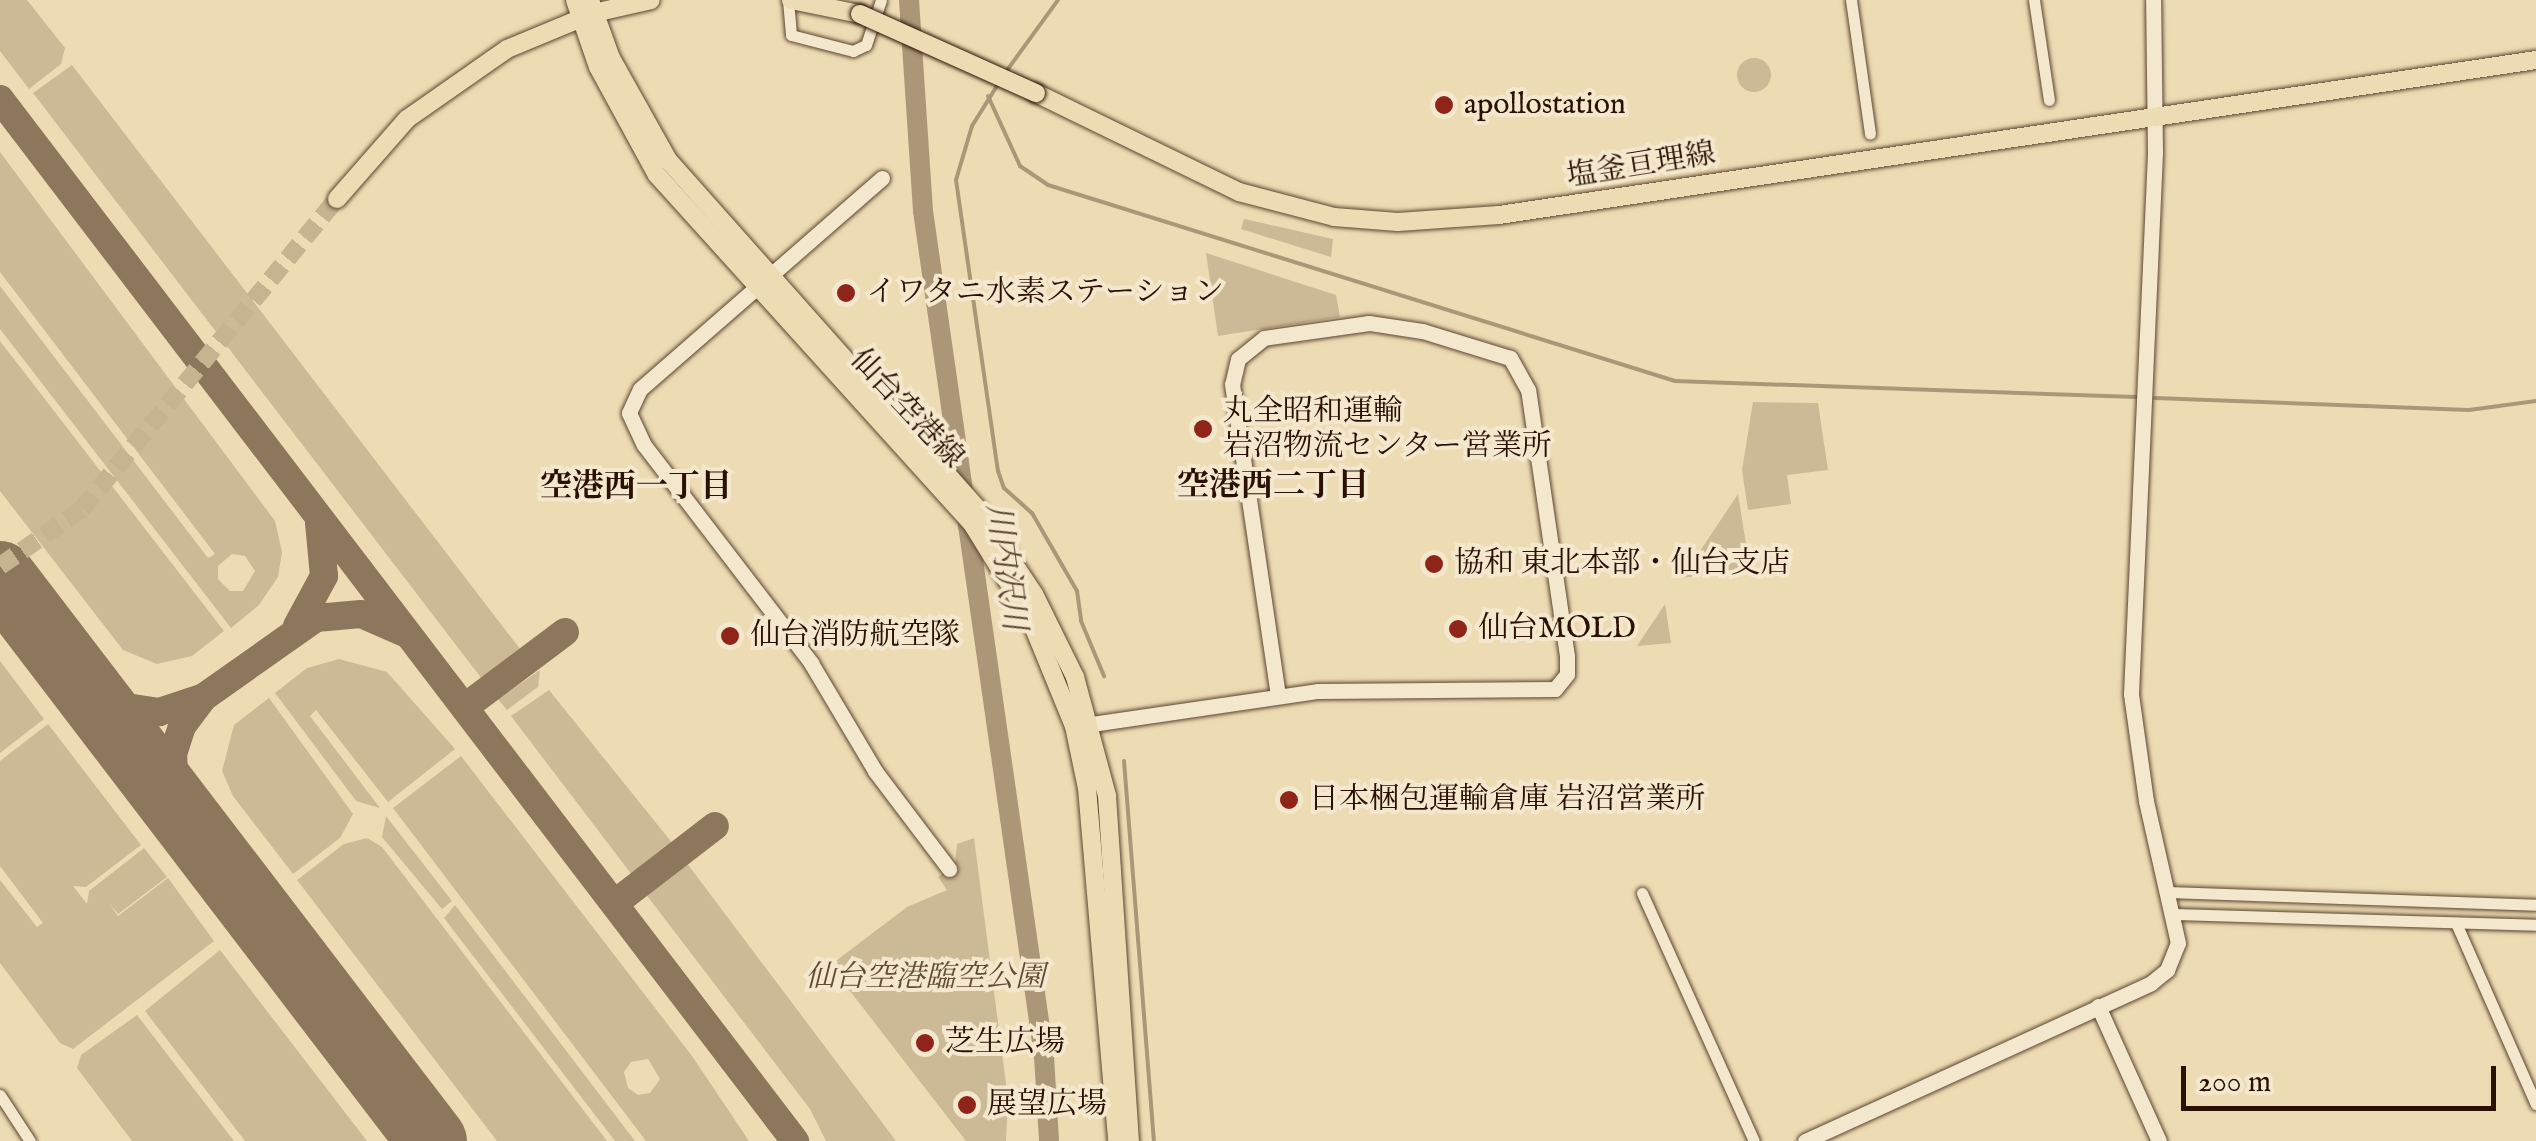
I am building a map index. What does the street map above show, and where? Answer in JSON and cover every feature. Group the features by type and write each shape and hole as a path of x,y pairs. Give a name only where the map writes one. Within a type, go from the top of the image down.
{"main road":[{"path":"337,199 407,119 507,50 585,8 652,0"},
{"name":"塩釜亘理線","path":"796,1 860,14 1036,93 1239,192 1334,217 1398,222 1499,215 2536,60"},
{"name":"仙台空港線","path":"585,8 635,142 916,458 1008,578 1083,725 1113,854 1130,1141"},
{"name":"仙台空港線","path":"765,286 915,434 1007,548 1075,677 1096,850 1118,1141"}],"street":[{"path":"796,1 791,35 853,51 866,46 881,0"},
{"path":"1852,0 1870,134"},
{"path":"2034,0 2049,100"},
{"path":"1806,1141 2167,970 2178,944 2146,801 2132,694 2147,389 2155,117 2153,0"},
{"path":"882,178 765,286 640,389 630,404 630,422 810,663 875,771 949,869"},
{"path":"1083,725 1278,694 1548,692 1561,684 1567,656 1528,390 1510,358 1422,331 1369,324 1264,338 1238,359 1232,384 1278,694"},
{"path":"2168,892 2536,905"},
{"path":"1642,893 1754,1141"},
{"path":"2174,914 2536,925"},
{"path":"2456,923 2536,1104"},
{"path":"2098,1006 2159,1141"},
{"path":"0,1095 30,1141"}],"green space":[{"path":"0,0 27,0 65,48 61,64 29,89 0,51"},
{"path":"1754,58 1766,63 1771,75 1766,87 1754,92 1742,87 1737,75 1742,63"},
{"path":"72,65 520,649 482,679 33,93"},
{"path":"0,152 275,521 282,552 278,577 259,605 231,628 0,329 0,286 208,558 215,554 0,272","holes":["232,554 245,556 255,571 243,591 230,591 218,579 218,566"]},
{"path":"1244,219 1333,239 1331,257 1241,229"},
{"path":"1206,253 1336,295 1340,317 1218,336"},
{"path":"0,341 224,631 192,656 157,664 123,650 0,491"},
{"path":"1753,402 1818,403 1828,470 1787,475 1791,504 1748,510 1742,470"},
{"path":"1738,494 1750,569 1682,578"},
{"path":"1665,604 1671,643 1637,646"},
{"path":"339,659 387,672 455,749 388,802 316,710 310,716 380,808 356,801 275,693 307,668"},
{"path":"0,661 44,719 0,753"},
{"path":"540,670 538,687 507,710 498,699"},
{"path":"549,690 673,844 632,875 511,716"},
{"path":"269,698 353,814 340,838 293,874 233,796 222,771 234,725"},
{"path":"48,724 141,845 86,887 73,886 87,904 89,891 144,848 167,877 118,914 109,903 118,916 168,878 214,941 73,1049 60,1043 0,963 0,880 37,927 43,923 0,866 0,761"},
{"path":"461,756 692,1056 749,1141 646,1141 393,808","holes":["648,1059 660,1079 650,1093 638,1095 628,1088 624,1072 631,1062"]},
{"path":"386,816 452,901 442,909 382,837"},
{"path":"367,838 382,847 607,1141 497,1141 297,880 344,844"},
{"name":"仙台空港臨空公園","path":"974,838 1008,1099 1006,1141 966,1141 843,982 837,960 907,907 947,890 938,877 955,865 957,844"},
{"path":"686,862 896,1141 826,1141 810,1109 645,893"},
{"path":"455,905 635,1141 615,1141 444,918"},
{"path":"220,950 367,1141 245,1141 145,1011"},
{"path":"137,1015 234,1141 132,1141 77,1068 81,1055"}],"waterway":[{"name":"川内沢川","path":"909,0 923,211 1044,1056 1049,1141"},
{"path":"1005,73 1058,0"},
{"path":"1000,81 972,126 956,180 998,471 1004,488 1032,513 1077,591 1081,621 1104,676"},
{"path":"988,96 1020,166 1048,185 1675,381 2137,397"},
{"path":"2155,398 2469,410 2536,401"},
{"path":"1124,761 1154,1141"}],"taxiway":[{"path":"0,99 795,1141"},
{"path":"297,626 324,576 319,523"},
{"path":"76,676 113,705 159,712 204,697 316,618 361,614 405,633"},
{"path":"465,707 565,632"},
{"path":"185,818 175,791 173,754 182,726 203,698"},
{"path":"615,903 715,826"}],"runway":[{"path":"0,576 432,1141"}],"tunnel":[{"path":"0,566 82,509 337,199"}],"place":[{"name":"apollostation","path":"1444,105"},
{"name":"イワタニ水素ステーション","path":"846,293"},
{"name":"丸全昭和運輸 岩沼物流センター営業所","path":"1203,429"},
{"name":"協和 東北本部・仙台支店","path":"1434,564"},
{"name":"仙台MOLD","path":"1458,629"},
{"name":"仙台消防航空隊","path":"730,636"},
{"name":"日本梱包運輸倉庫 岩沼営業所","path":"1289,800"},
{"name":"芝生広場","path":"925,1043"},
{"name":"展望広場","path":"967,1105"}],"district":[{"name":"空港西二丁目","path":"1273,487"},
{"name":"空港西一丁目","path":"636,488"}]}
